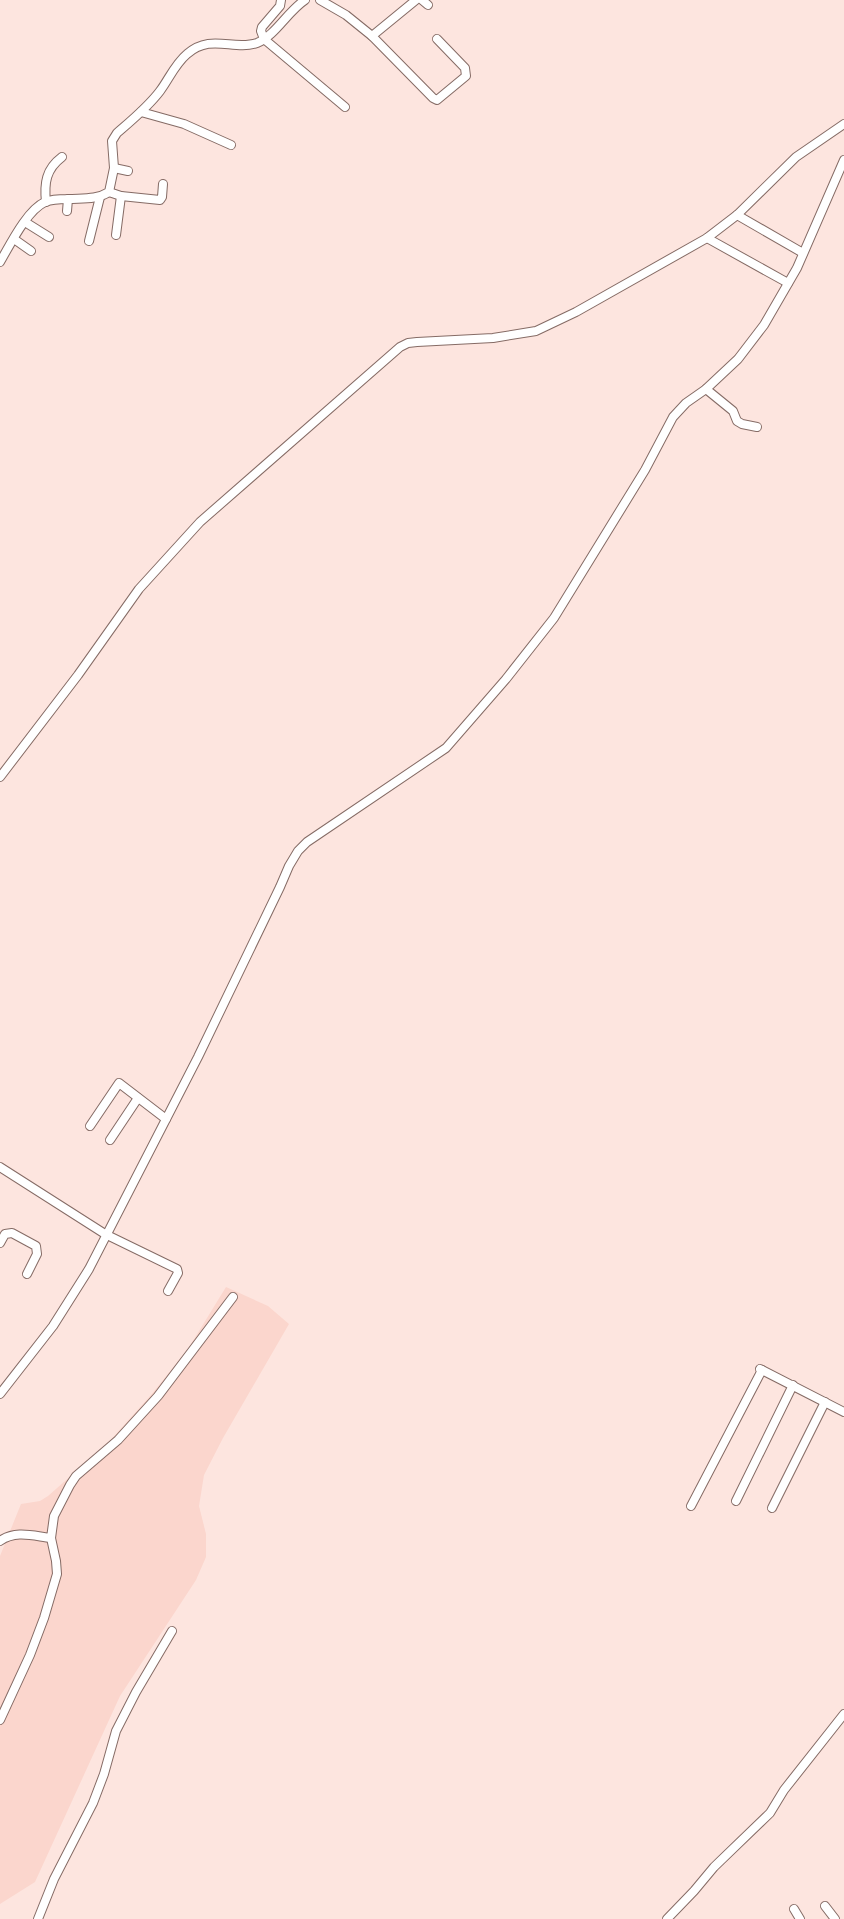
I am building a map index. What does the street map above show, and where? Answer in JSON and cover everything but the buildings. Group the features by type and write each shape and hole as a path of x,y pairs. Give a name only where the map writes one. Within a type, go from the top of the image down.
{"street":[{"path":"281,0 280,6 262,27 264,39 345,107"},
{"path":"109,192 114,168 112,141 117,133 160,91 177,64 187,54 209,43 256,43 264,39 305,0"},
{"path":"320,0 346,15 372,36 437,100 466,76 465,68 437,39"},
{"path":"372,36 417,0"},
{"path":"141,112 184,124 231,145"},
{"path":"0,777 78,675 139,589 185,537 400,347 408,343 493,338 536,331 593,303 707,238 736,215 796,157 844,124"},
{"path":"46,202 48,171 62,158"},
{"path":"1,1391 62,1312 89,1269 105,1234 198,1058 298,851 331,825 446,748 506,679 554,618 645,470 674,417 686,403 706,389 738,359 764,325 803,253 844,160"},
{"path":"114,168 128,171"},
{"path":"0,262 25,222 46,202 100,197 109,192 121,196 160,200 163,184"},
{"path":"116,235 121,196"},
{"path":"89,241 100,197"},
{"path":"68,199 68,211"},
{"path":"736,215 803,253"},
{"path":"25,222 49,237"},
{"path":"707,238 788,283"},
{"path":"14,239 31,251"},
{"path":"706,389 733,411 737,421 757,427"},
{"path":"90,1126 118,1083 166,1119"},
{"path":"110,1140 138,1098"},
{"path":"0,1167 105,1234 177,1269 178,1273 168,1292"},
{"path":"0,1243 5,1234 12,1233 36,1246 37,1254 27,1274"},
{"path":"0,1720 30,1655 44,1618 57,1574 51,1539 54,1516 76,1476 118,1440 158,1396 233,1297"},
{"path":"692,1506 760,1369 844,1412"},
{"path":"736,1501 793,1385"},
{"path":"772,1508 825,1402"},
{"path":"0,1541 15,1534 51,1539"},
{"path":"38,1919 54,1879 93,1803 116,1731 172,1631"},
{"path":"667,1919 714,1867 770,1813 784,1790 844,1714"},
{"path":"825,1906 835,1919"},
{"path":"794,1909 800,1919"}],"shaded area":[{"path":"226,1287 268,1306 289,1324 204,1475 199,1506 206,1534 206,1557 196,1580 120,1696 35,1882 0,1904 0,1556 21,1504 40,1501 48,1496 107,1444 188,1349"}]}
